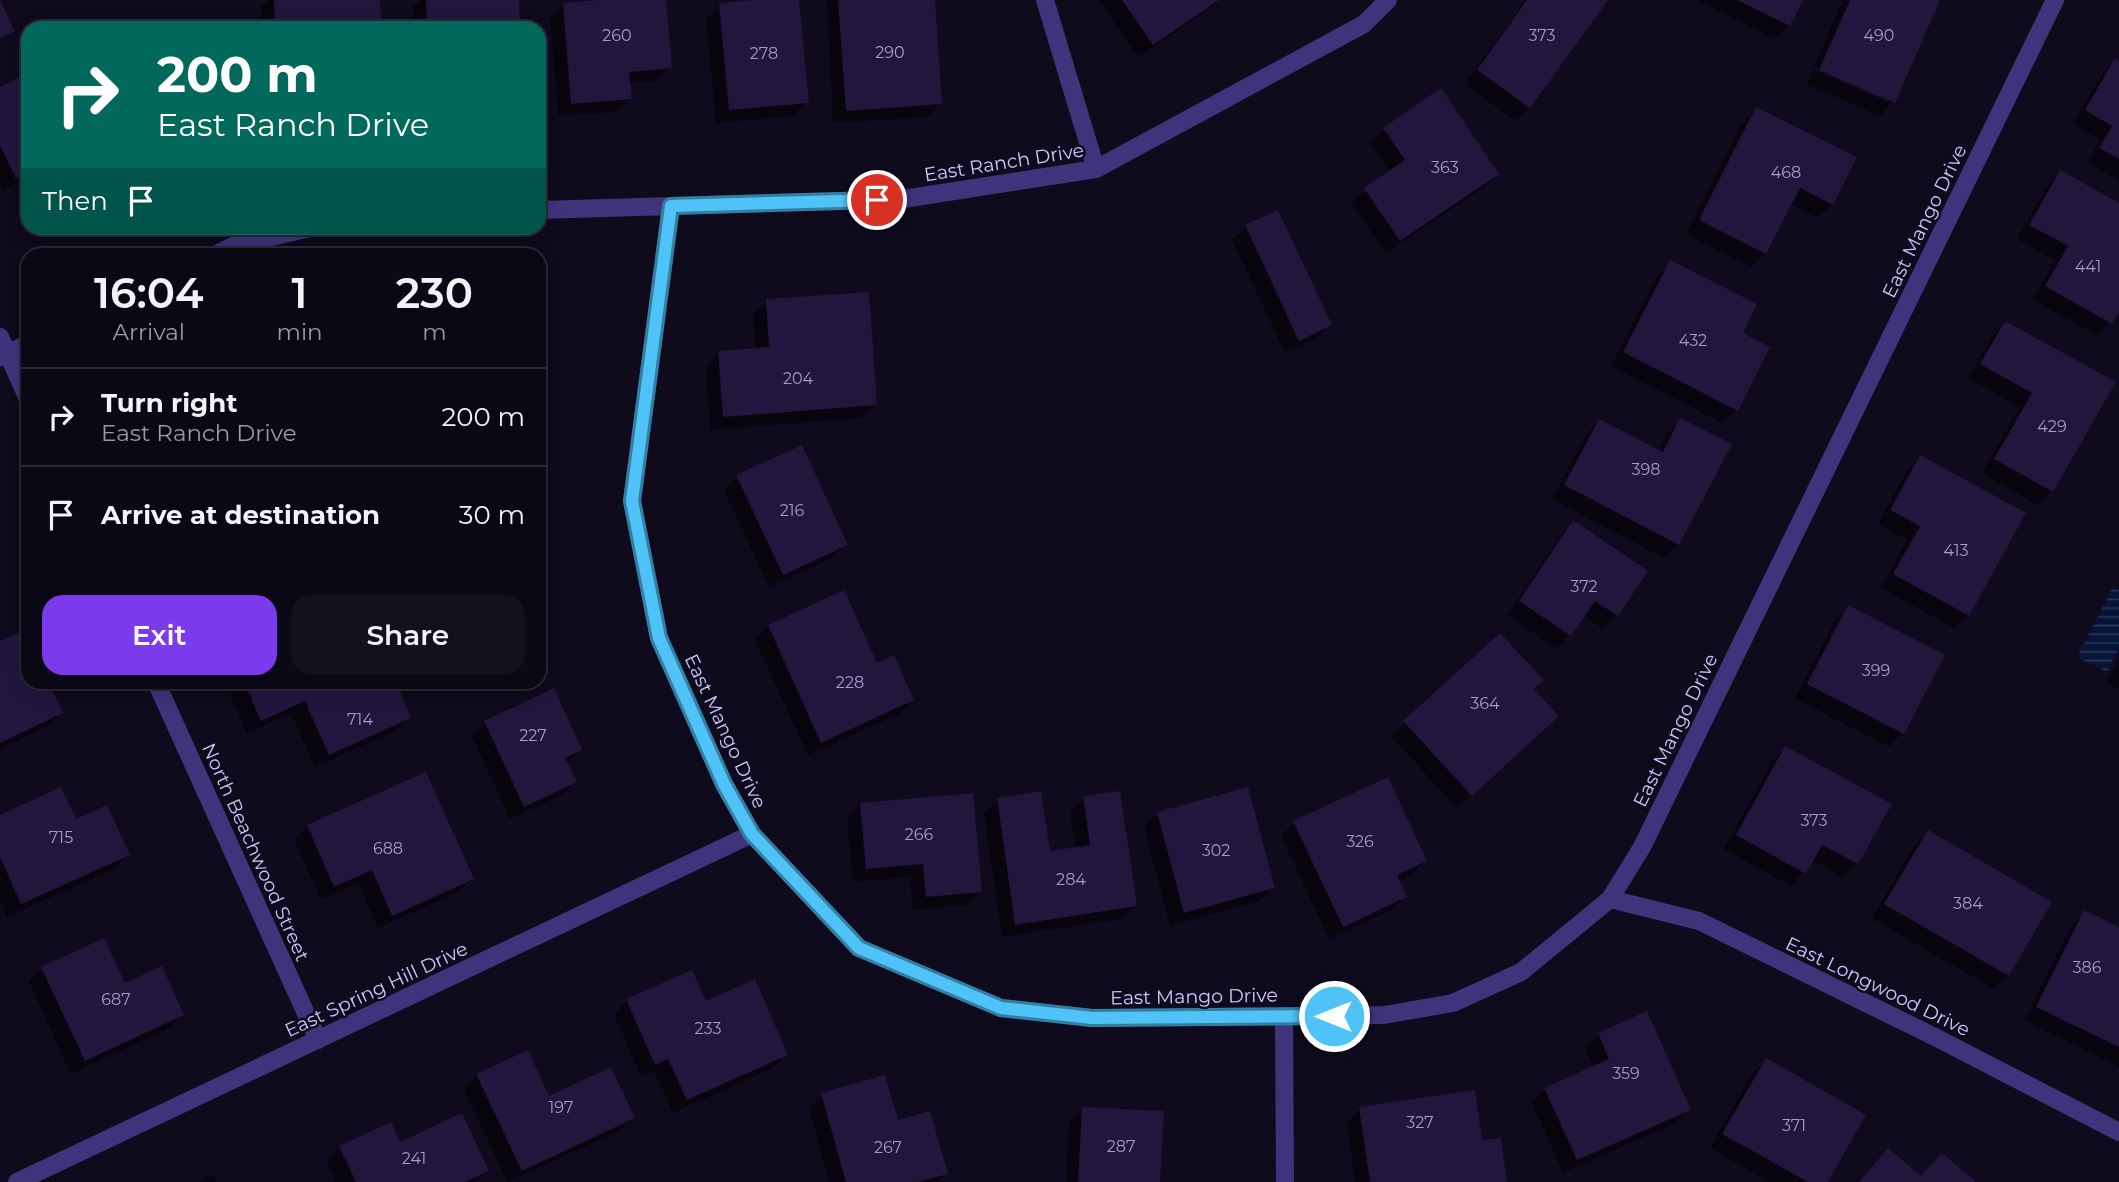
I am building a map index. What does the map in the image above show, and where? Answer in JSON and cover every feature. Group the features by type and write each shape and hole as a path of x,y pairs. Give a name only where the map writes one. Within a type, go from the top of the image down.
{"street":[{"path":"1045,0 1096,169"},
{"name":"East Ranch Drive","path":"546,210 903,200 1096,169 1364,24 1388,0"},
{"name":"East Mango Drive","path":"671,206 632,501 659,638 724,784 752,834 859,948 1001,1008 1092,1018 1384,1015 1453,1003 1521,972 1610,899 1642,847 2054,0"},
{"path":"229,248 280,235"},
{"path":"21,345 2,349 21,386"},
{"name":"North Beachwood Street","path":"159,689 318,1040"},
{"name":"East Spring Hill Drive","path":"17,1182 752,834"},
{"name":"East Longwood Drive","path":"1610,899 1699,920 2119,1132"},
{"path":"1284,1016 1285,1182"}],"water":[{"path":"2113,587 2119,590 2119,648 2107,672 2077,657"}],"building":[{"path":"0,0 15,31 0,38"},
{"path":"274,0 380,0 382,21 275,21"},
{"path":"426,0 519,0 520,21 427,21"},
{"path":"666,0 672,68 629,72 632,99 571,104 563,3"},
{"path":"799,0 809,103 729,110 719,3"},
{"path":"838,0 935,0 942,104 846,111"},
{"path":"1122,0 1219,0 1153,45"},
{"path":"1527,0 1608,0 1530,108 1477,70"},
{"path":"1737,0 1803,0 1790,26"},
{"path":"1850,0 1940,0 1895,103 1819,70"},
{"path":"2115,58 2119,61 2119,159 2099,148 2112,126 2085,110"},
{"path":"21,77 21,176 16,179 0,145 0,87"},
{"path":"1441,88 1499,174 1400,241 1364,188 1405,160 1383,128"},
{"path":"1756,107 1857,157 1833,205 1800,188 1766,254 1699,220"},
{"path":"2060,170 2119,203 2119,312 2112,324 2045,286 2068,246 2029,225"},
{"path":"1278,210 1332,325 1299,341 1245,225"},
{"path":"1670,260 1757,304 1743,333 1770,347 1738,411 1623,352"},
{"path":"869,292 877,405 723,417 718,351 769,347 766,299"},
{"path":"2005,321 2116,382 2053,492 1994,459 2032,393 1980,364"},
{"path":"1680,418 1732,444 1679,545 1564,485 1599,419 1663,452"},
{"path":"802,445 848,545 783,575 736,475"},
{"path":"1920,455 2026,513 1969,616 1893,574 1920,526 1890,510"},
{"path":"1573,520 1648,571 1618,616 1595,601 1571,636 1519,601"},
{"path":"844,590 877,663 894,655 914,700 821,743 768,625"},
{"path":"1848,605 1945,655 1904,734 1807,684"},
{"path":"21,632 21,689 52,689 63,713 0,743 0,641"},
{"path":"1500,633 1544,680 1534,689 1559,716 1472,796 1403,721"},
{"path":"554,688 582,750 565,758 577,782 524,807 484,721"},
{"path":"247,689 399,689 411,718 329,755 305,701 261,721"},
{"path":"1785,746 1892,804 1858,864 1822,845 1806,874 1736,835"},
{"path":"426,772 474,879 392,916 372,870 334,887 307,825"},
{"path":"1388,777 1427,861 1397,875 1407,897 1343,927 1293,821"},
{"path":"61,787 76,819 107,805 130,855 21,904 0,857 0,815"},
{"path":"1248,787 1275,888 1184,913 1157,812"},
{"path":"1041,791 1050,851 1090,845 1083,796 1120,791 1137,906 1015,925 997,798"},
{"path":"973,793 982,892 926,897 923,864 866,869 860,803"},
{"path":"1928,830 2052,902 2009,976 1884,904"},
{"path":"2084,910 2119,927 2119,1047 2036,1007"},
{"path":"104,938 125,983 162,966 184,1015 85,1061 41,967"},
{"path":"692,970 706,1001 755,979 788,1055 687,1100 668,1059 655,1065 626,999"},
{"path":"1647,1011 1691,1110 1577,1160 1544,1088 1609,1059 1598,1033"},
{"path":"528,1050 549,1096 611,1067 635,1118 522,1171 476,1074"},
{"path":"1766,1058 1866,1115 1828,1182 1808,1182 1722,1134"},
{"path":"885,1075 898,1120 930,1111 948,1174 918,1182 846,1182 821,1093"},
{"path":"1475,1090 1482,1140 1501,1138 1507,1182 1370,1182 1359,1107"},
{"path":"1082,1107 1164,1111 1160,1182 1078,1182"},
{"path":"462,1113 489,1171 465,1182 356,1182 339,1146 391,1122 400,1142"},
{"path":"1888,1148 1921,1176 1942,1153 1976,1182 1859,1182"}],"route":[{"path":"877,200 671,206 632,501 659,638 724,784 752,834 859,948 1001,1008 1092,1018 1334,1016"}]}
